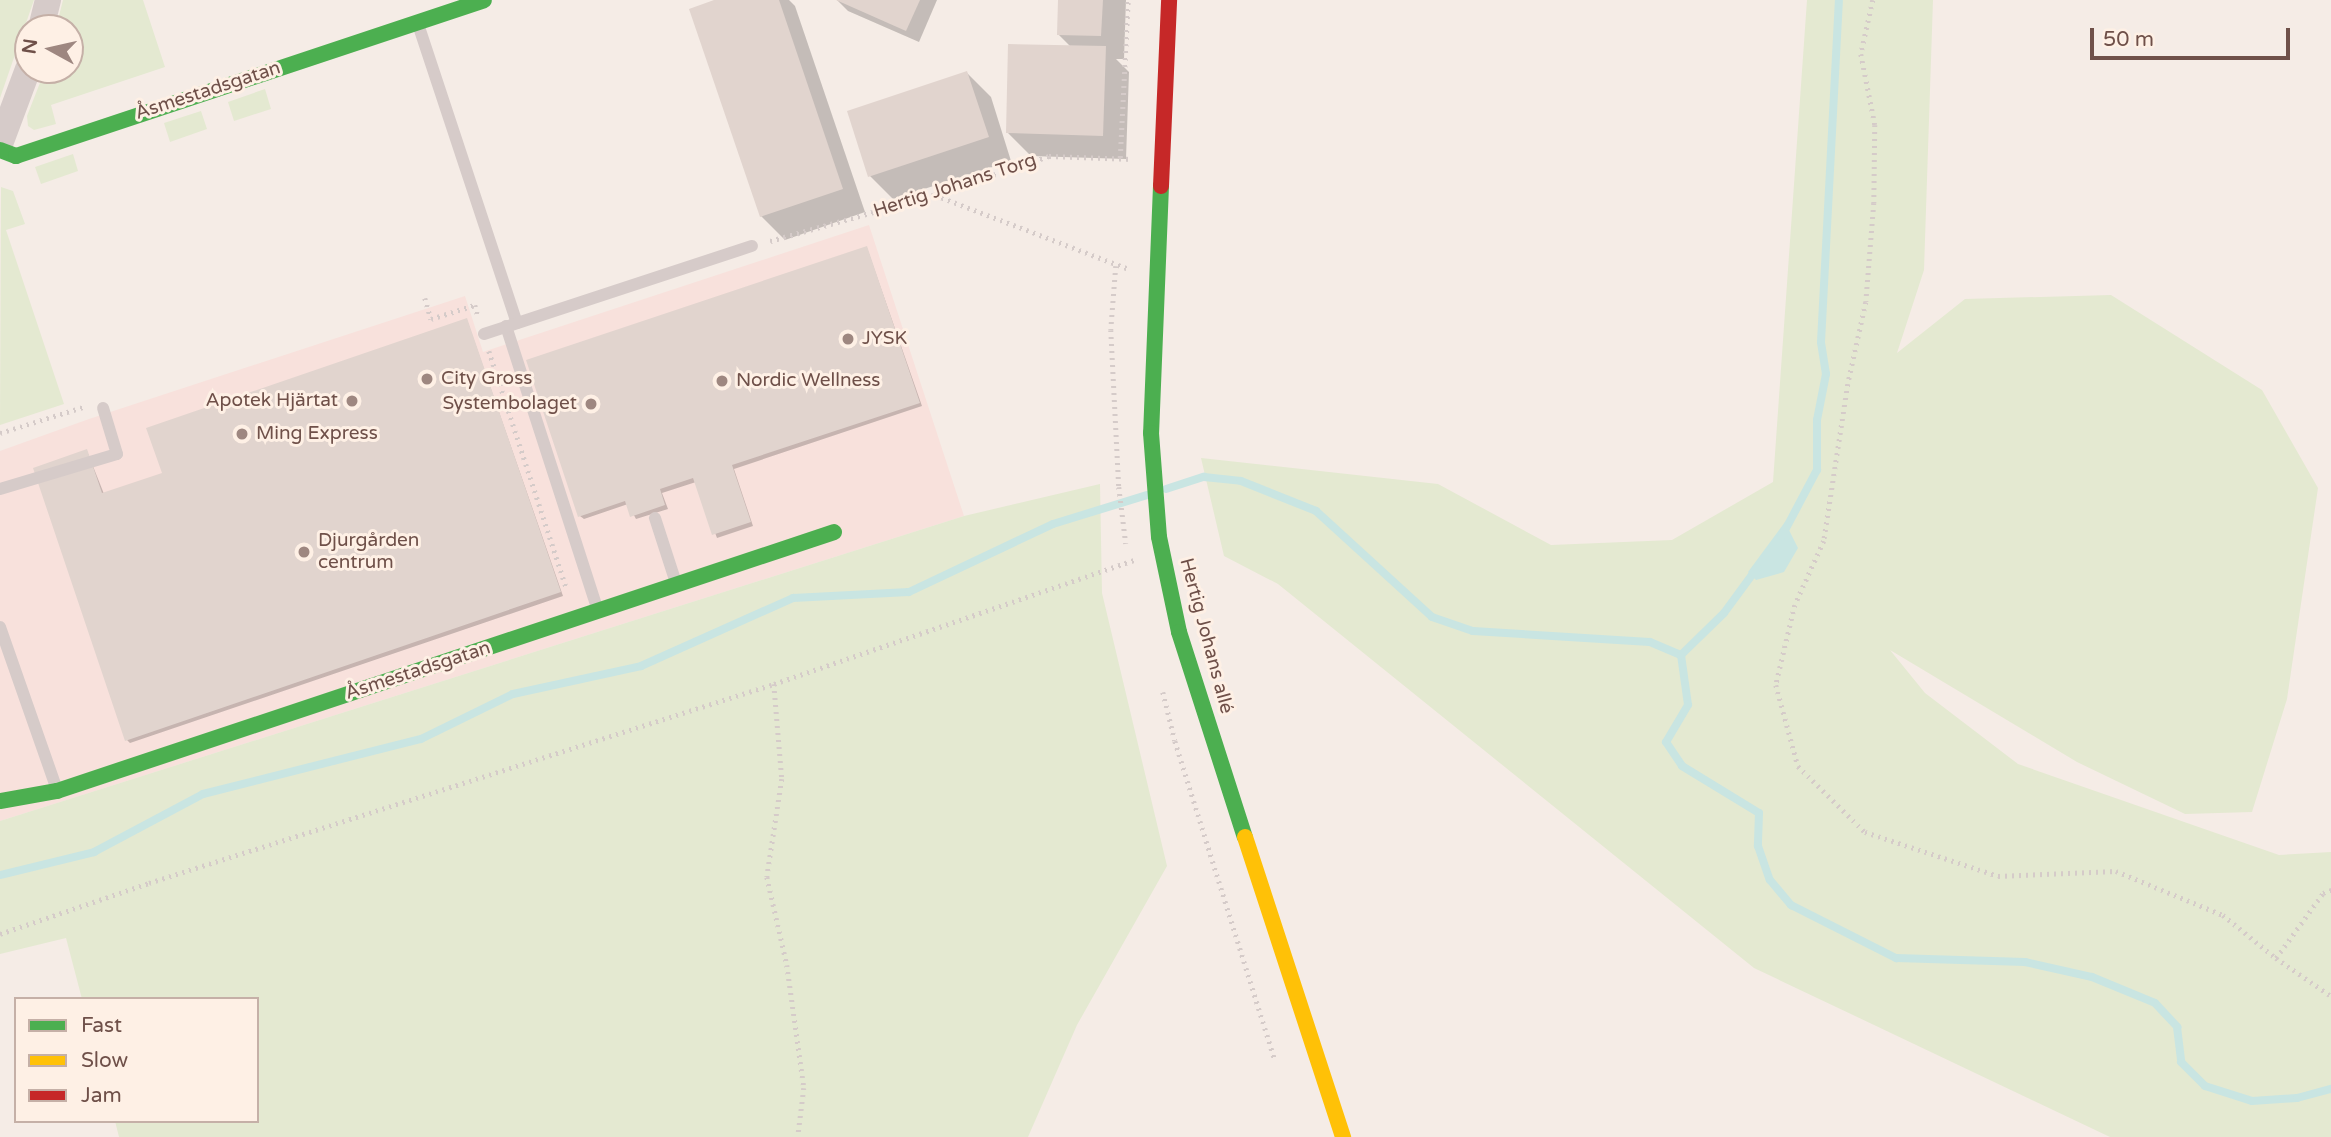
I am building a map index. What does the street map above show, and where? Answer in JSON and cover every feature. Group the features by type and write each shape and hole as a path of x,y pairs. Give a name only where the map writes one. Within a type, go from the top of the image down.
{"street":[{"name":"Åsmestadsgatan","path":"0,150 16,156 414,11 484,0"},
{"name":"Hertig Johans allé","path":"1169,0 1152,452 1159,537 1179,632 1343,1137"},
{"path":"0,144 22,84"},
{"name":"Åsmestadsgatan","path":"0,801 31,799 834,532"}],"lane":[{"path":"414,11 598,611"},
{"path":"484,334 751,246"},
{"path":"0,489 117,454 103,408"},
{"path":"655,518 676,583"},
{"path":"0,627 57,790"}],"path":[{"path":"1120,158 1128,0"},
{"path":"1873,0 1861,54 1875,125 1874,203 1866,302 1848,384 1824,541 1795,605 1776,685 1798,766 1865,832 1998,876 2116,871 2223,915 2276,958 2331,996"},
{"name":"Hertig Johans Torg","path":"751,246 934,195 1049,156 1162,160"},
{"path":"934,195 1116,266 1135,270"},
{"path":"1116,266 1111,330 1119,487 1121,523 1133,574"},
{"path":"425,298 431,319 475,305 576,618"},
{"path":"0,433 88,405"},
{"path":"0,934 162,879 774,684 1129,561"},
{"path":"774,684 782,779 767,877 788,965 804,1088 798,1137"},
{"path":"1162,690 1175,741 1275,1060"},
{"path":"2276,958 2323,892 2331,890"}],"shaded area":[{"path":"869,225 964,516 0,821 0,451 89,419 465,296 483,352"}],"green space":[{"path":"0,0 34,0 29,14 14,14 14,58 0,98"},
{"path":"63,0 143,0 165,67 51,105 56,124 34,130 28,126 27,116 40,84 84,84 84,14 60,14"},
{"path":"1807,0 1933,0 1924,270 1897,353 1965,299 2111,295 2262,390 2318,488 2287,699 2252,812 2185,814 2077,762 1890,650 1925,693 2018,764 2279,855 2331,852 2331,1137 2110,1137 1754,968 1278,584 1224,556 1201,458 1438,484 1551,545 1672,540 1773,482"},
{"path":"265,89 271,109 234,121 228,102"},
{"path":"201,111 207,129 170,142 164,123"},
{"path":"73,154 78,171 41,184 35,167"},
{"path":"1,187 13,191 25,224 6,230 64,404 0,425"},
{"path":"1100,484 1102,593 1167,866 1077,1025 1028,1137 119,1137 116,1123 259,1123 259,997 81,997 66,938 0,954 0,821 964,516"}],"water":[{"path":"1785,522 1798,548 1784,572 1756,580 1748,572"}],"building":[{"path":"714,0 779,0 843,189 760,217 689,9"},
{"path":"836,0 920,0 906,31"},
{"path":"1058,0 1103,0 1101,36 1057,35"},
{"path":"1008,44 1106,46 1103,136 1006,133"},
{"path":"967,71 989,137 868,177 847,111"},
{"path":"867,246 920,403 732,465 751,522 712,535 693,478 660,489 665,505 630,517 625,501 578,517 526,360"},
{"name":"Djurgården centrum","path":"467,318 561,592 125,741 33,468 87,449 102,493 162,473 146,428"}],"waterway":[{"path":"1782,536 1817,470 1817,420 1826,374 1821,342 1839,0"},
{"path":"1166,489 1204,477 1241,481 1316,511 1432,617 1473,631 1650,642 1681,655 1688,705 1666,742 1682,766 1759,813 1758,846 1770,880 1791,905 1896,958 2025,962 2092,977 2155,1003 2177,1027 2181,1062 2205,1086 2252,1101 2297,1098 2331,1089"},
{"path":"0,875 94,852 203,794 421,739 513,694 641,666 793,598 909,592 1053,524 1147,495"},
{"path":"1681,655 1724,613 1757,568"}],"traffic: fast":[{"path":"0,150 16,156 484,0"},
{"path":"1161,186 1151,433 1159,537 1179,632 1245,837"},
{"path":"0,801 57,791 834,532"}],"traffic: slow":[{"path":"1245,837 1343,1137"}],"traffic: jam":[{"path":"1161,186 1169,0"}],"place":[{"name":"JYSK","path":"848,339"},
{"name":"City Gross","path":"427,379"},
{"name":"Nordic Wellness","path":"722,381"},
{"name":"Apotek Hjärtat","path":"352,401"},
{"name":"Systembolaget","path":"591,404"},
{"name":"Ming Express","path":"242,434"},
{"name":"Djurgården centrum","path":"304,552"}]}
